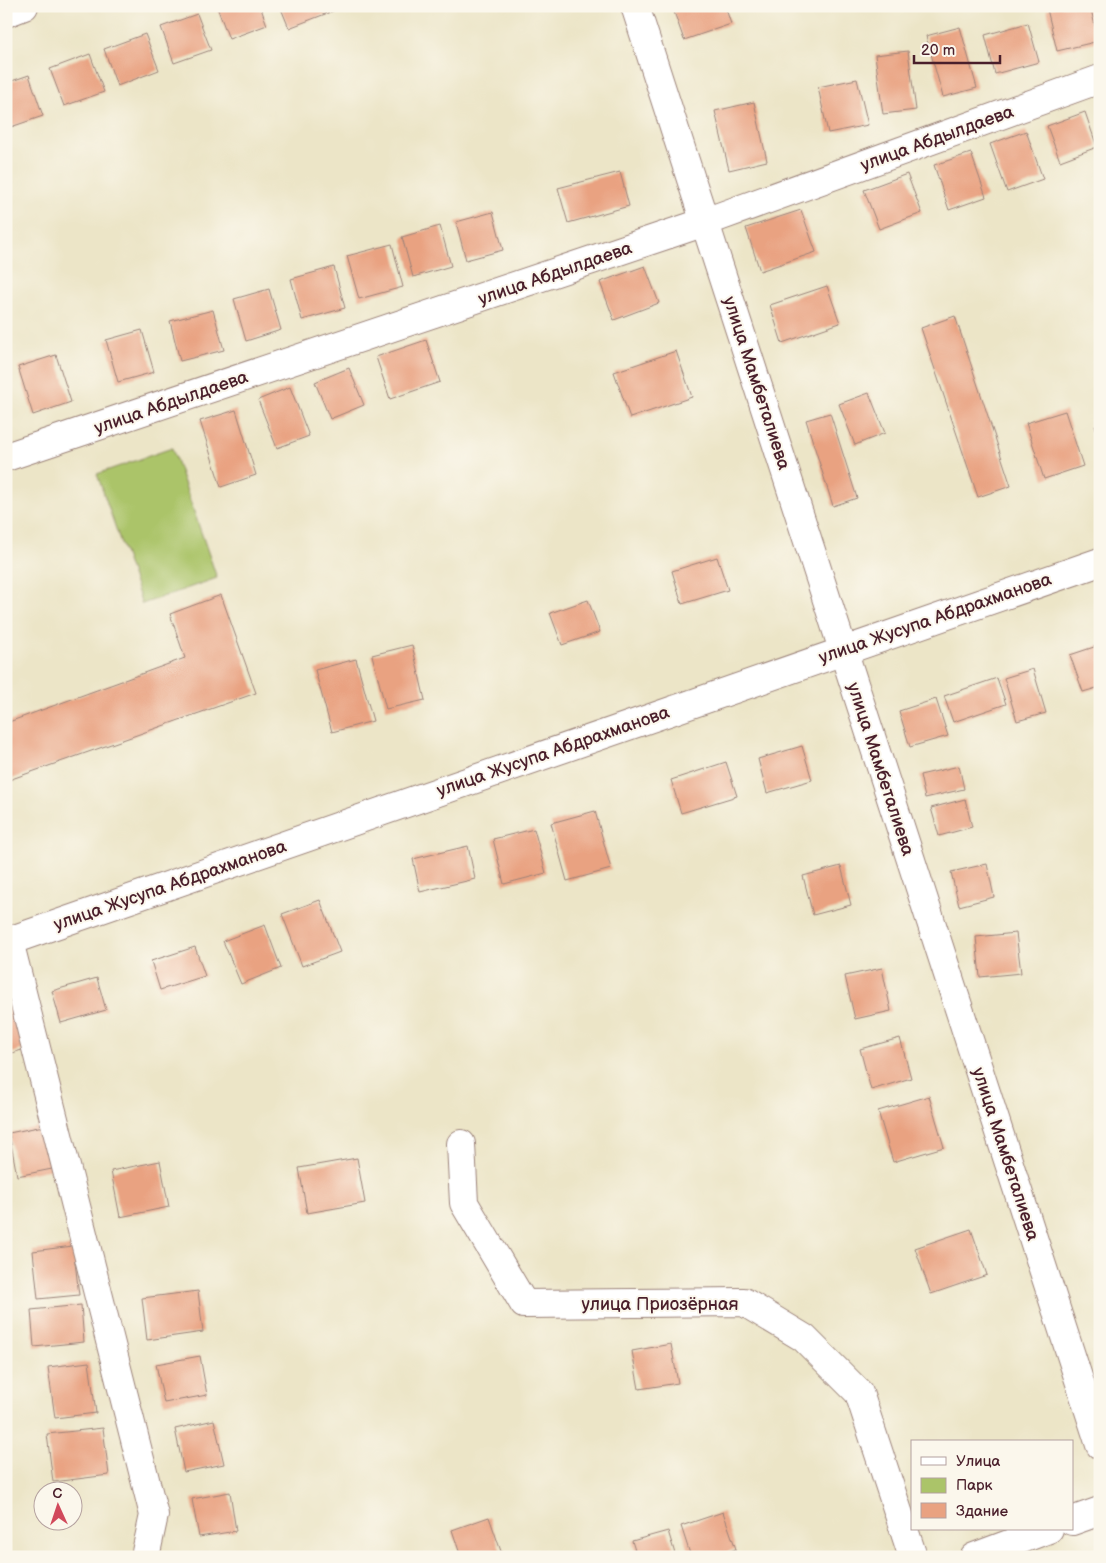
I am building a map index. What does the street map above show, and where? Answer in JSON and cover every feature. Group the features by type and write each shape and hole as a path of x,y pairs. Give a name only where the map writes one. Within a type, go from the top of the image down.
{"main road":[{"path":"6,13 24,6"},
{"name":"улица Мамбеталиева","path":"635,6 1100,1445"},
{"name":"улица Абдылдаева","path":"6,457 705,222 1100,79"},
{"name":"улица Жусупа Абдрахманова","path":"7,941 1100,562"},
{"path":"7,941 154,1515 145,1557"},
{"name":"улица Приозёрная","path":"461,1144 464,1203 524,1304 744,1302 804,1338 859,1393 913,1557"},
{"path":"1074,1520 1100,1511"},
{"path":"974,1557 1046,1530"}],"green space":[{"path":"172,448 217,578 142,604 97,474"}],"building":[{"path":"260,6 267,25 229,39 217,7"},
{"path":"280,6 331,6 333,11 289,28"},
{"path":"672,6 725,6 731,24 684,40"},
{"path":"1059,6 1090,6 1099,41 1057,51 1047,9"},
{"path":"197,14 211,50 174,63 161,27"},
{"path":"1028,23 1039,62 995,74 985,35"},
{"path":"960,27 977,88 943,97 926,36"},
{"path":"145,34 159,70 117,86 104,49"},
{"path":"908,51 916,110 883,114 875,55"},
{"path":"90,54 104,92 64,106 50,69"},
{"path":"29,75 43,116 8,128 6,124 6,83"},
{"path":"857,79 868,125 828,133 818,87"},
{"path":"754,102 767,161 729,170 715,111"},
{"path":"1085,112 1097,147 1060,161 1047,126"},
{"path":"1026,131 1043,179 1007,192 990,144"},
{"path":"971,153 986,197 949,210 934,165"},
{"path":"620,172 629,206 568,223 558,188"},
{"path":"907,174 922,213 879,229 864,190"},
{"path":"801,210 816,252 760,271 746,228"},
{"path":"493,212 503,250 466,260 456,222"},
{"path":"440,226 451,266 413,277 402,237"},
{"path":"392,244 403,287 359,299 347,256"},
{"path":"645,266 659,303 614,320 600,282"},
{"path":"334,267 345,308 302,320 291,279"},
{"path":"827,286 840,323 782,343 770,305"},
{"path":"269,289 281,330 246,341 234,299"},
{"path":"213,310 224,350 180,361 170,321"},
{"path":"955,316 1011,486 978,497 921,328"},
{"path":"142,330 154,372 118,382 106,340"},
{"path":"426,340 440,382 390,399 376,357"},
{"path":"676,351 692,397 630,418 614,372"},
{"path":"56,355 71,402 33,415 18,367"},
{"path":"349,368 364,405 330,419 315,382"},
{"path":"290,387 309,436 277,448 258,400"},
{"path":"869,393 885,433 855,445 839,404"},
{"path":"236,410 256,475 221,487 200,421"},
{"path":"1065,411 1083,466 1044,479 1026,423"},
{"path":"830,413 857,498 833,506 806,420"},
{"path":"1100,424 1100,441 1099,441 1095,426"},
{"path":"717,557 728,590 682,604 672,571"},
{"path":"221,595 256,693 6,781 6,723 185,658 170,614"},
{"path":"588,600 600,632 562,645 550,613"},
{"path":"412,645 425,700 386,709 372,655"},
{"path":"1100,645 1100,687 1083,692 1070,655"},
{"path":"356,659 373,721 332,732 315,670"},
{"path":"1033,669 1046,713 1017,721 1004,678"},
{"path":"997,678 1006,704 953,722 944,696"},
{"path":"936,699 948,736 910,747 899,711"},
{"path":"802,746 812,780 767,793 758,759"},
{"path":"726,762 737,796 681,813 671,780"},
{"path":"959,766 964,789 925,798 920,775"},
{"path":"965,799 972,827 939,836 931,808"},
{"path":"595,811 611,869 567,881 551,823"},
{"path":"534,829 546,873 504,884 493,839"},
{"path":"468,846 475,879 420,892 413,859"},
{"path":"987,864 994,897 959,906 951,872"},
{"path":"841,866 851,905 813,915 803,876"},
{"path":"320,900 340,952 302,966 282,914"},
{"path":"265,925 281,968 241,984 223,941"},
{"path":"1016,933 1021,973 980,977 976,937"},
{"path":"195,947 205,976 160,990 151,961"},
{"path":"882,968 891,1011 855,1019 845,976"},
{"path":"97,978 106,1010 61,1023 52,991"},
{"path":"18,1004 31,1047 6,1055 6,1008"},
{"path":"900,1038 911,1078 871,1090 860,1049"},
{"path":"929,1096 944,1147 893,1162 878,1111"},
{"path":"48,1125 57,1168 17,1176 9,1133"},
{"path":"357,1158 365,1203 307,1213 299,1168"},
{"path":"160,1161 169,1207 120,1217 111,1171"},
{"path":"971,1229 987,1275 931,1294 915,1248"},
{"path":"73,1246 79,1295 38,1299 33,1251"},
{"path":"198,1291 203,1332 147,1340 142,1298"},
{"path":"81,1305 84,1342 34,1347 31,1310"},
{"path":"671,1344 678,1383 639,1389 632,1351"},
{"path":"200,1356 207,1395 164,1403 156,1364"},
{"path":"89,1362 96,1413 55,1418 48,1367"},
{"path":"214,1420 224,1464 184,1472 175,1429"},
{"path":"103,1428 109,1475 53,1480 47,1434"},
{"path":"230,1492 236,1531 199,1537 192,1499"},
{"path":"723,1512 736,1549 713,1557 691,1557 681,1526"},
{"path":"489,1517 503,1557 461,1557 452,1530"},
{"path":"668,1531 676,1557 637,1557 632,1541"}]}
